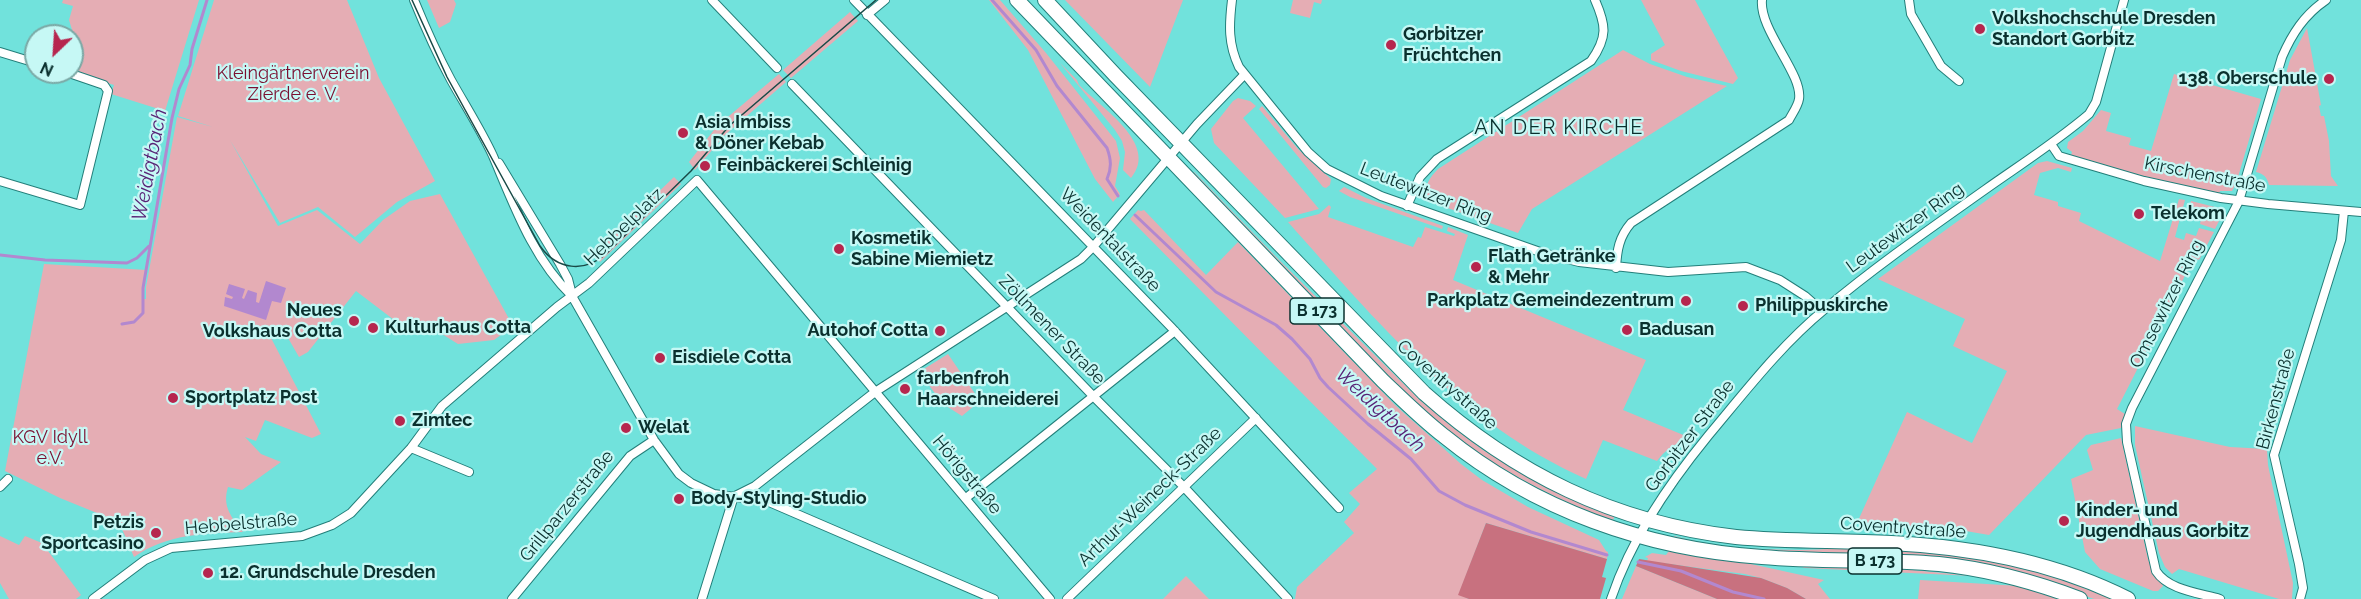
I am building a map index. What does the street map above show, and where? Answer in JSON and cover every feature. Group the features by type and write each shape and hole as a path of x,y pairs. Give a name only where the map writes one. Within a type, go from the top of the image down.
{"main road":[{"name":"Coventrystraße","path":"1017,0 1383,381 1442,435 1496,473 1538,497 1582,518 1666,544 1736,555 1829,561 1889,561 1963,567 2037,584 2080,599"},
{"name":"Coventrystraße","path":"1045,0 1396,367 1453,419 1505,457 1546,480 1589,500 1680,528 1738,537 1890,543 1977,550 2053,569 2128,599"}],"street":[{"path":"414,0 449,77 493,156 518,216 537,251 560,284 572,296 654,440 679,474 691,483 714,494 774,505 994,599"},
{"path":"711,0 777,68"},
{"path":"867,15 885,0"},
{"name":"Leutewitzer Ring","path":"1232,0 1228,28 1233,53 1244,75 1308,152 1327,169 1381,196 1407,206 1543,253 1579,262 1616,268 1668,272 1746,267 1780,280 1805,296 1822,311 1902,249 2051,144 2089,114 2096,102 2124,0"},
{"path":"1407,206 1420,177 1437,159 1591,61 1604,38 1602,15 1594,0"},
{"path":"1616,268 1622,233 1631,223 1789,120 1795,110 1800,99 1797,84 1765,20 1761,7 1762,0"},
{"path":"1909,0 1911,14 1941,66 1959,81"},
{"name":"Omsewitzer Ring","path":"2220,599 2170,584 2159,576 2127,442 2126,424 2132,408 2239,201 2286,49 2297,27 2326,0"},
{"name":"Weidentalstraße","path":"858,1 867,15 1175,331 1339,508"},
{"path":"0,52 24,59"},
{"path":"702,599 734,496 755,486 875,392 1081,259 1094,247 1181,143 1244,75"},
{"path":"0,181 80,204 107,96 107,88 104,85 84,78"},
{"name":"Zöllmener Straße","path":"792,84 1183,486 1288,599"},
{"name":"Kirschenstraße","path":"2051,144 2059,156 2190,192 2239,201 2361,212"},
{"path":"493,156 512,182 560,264 568,279 572,296"},
{"name":"Hebbelplatz","path":"572,296 697,180"},
{"name":"Hörigstraße","path":"697,180 1050,599"},
{"name":"Birkenstraße","path":"2300,599 2302,588 2299,564 2274,455 2341,240 2344,211"},
{"name":"Hebbelstraße","path":"93,599 145,560 171,548 302,536 332,525 351,513 411,448 442,406 572,296"},
{"name":"Gorbitzer Straße","path":"1611,599 1619,575 1638,536 1693,454 1754,379 1822,311"},
{"path":"966,498 1175,331"},
{"name":"Arthur-Weineck-Straße","path":"1067,599 1256,418"},
{"name":"Grillparzerstraße","path":"512,599 630,456 654,440"},
{"path":"411,448 469,472"},
{"path":"0,487 8,479"}],"green space":[{"path":"63,0 199,0 165,111 111,94 114,85 84,76 84,24 70,24 69,20 73,6 62,3"},
{"path":"214,0 347,0 379,78 435,181 397,202 355,237 318,207 280,223 230,140 278,226 317,210 360,244 383,220 410,201 440,194 513,326 494,340 458,344 429,326 402,326 356,291 308,352 299,357 284,331 270,336 321,434 312,438 265,420 256,441 245,437 261,454 281,462 242,490 228,487 226,494 231,516 243,532 201,534 173,539 147,549 134,557 119,522 60,498 5,471 44,264 147,270 143,299 146,299 146,287 177,117 213,127 178,116"},
{"path":"427,0 454,0 456,4 450,22 439,28"},
{"path":"989,0 1000,0 1046,53 1116,141 1120,158 1115,186 1120,194 1113,202 1095,179 1028,50"},
{"path":"1065,0 1183,0 1150,87"},
{"path":"1293,0 1322,0 1321,4 1314,2 1310,18 1290,13"},
{"path":"1641,0 1695,0 1738,78 1733,84 1681,71 1651,60 1651,54 1665,45"},
{"path":"850,12 858,21 791,78 783,70"},
{"path":"2307,28 2321,105 2319,106 2321,116 2324,116 2329,141 2331,176 2338,186 2269,185 2265,176 2256,172 2290,60"},
{"path":"1623,50 1650,64 1687,77 1727,86 1532,209 1518,233 1425,200 1428,183 1438,169"},
{"path":"1060,63 1079,85 1124,127 1133,139 1138,152 1138,165 1131,178 1123,170 1125,152 1122,141"},
{"path":"779,74 786,82 725,135 695,170 689,162 717,126"},
{"path":"2174,74 2261,99 2232,191 2220,191 2219,194 2163,182 2071,155 2072,152 2067,148 2068,142 2083,131 2101,110 2111,113 2106,131 2131,138 2129,145 2151,151"},
{"path":"1238,98 1250,101 1256,106 1243,118 1319,209 1285,218 1214,143 1211,129 1233,101"},
{"path":"1262,106 1298,149 1331,179 1330,185 1323,187 1259,109"},
{"path":"2047,161 2072,168 2071,172 2058,168 2040,173 2034,195 2058,202 2058,206 2081,213 2079,221 2160,261 2179,199 2185,200 2175,237 2184,240 2186,233 2196,236 2199,228 2214,232 2199,260 2194,258 2117,409 2125,414 2121,428 2086,435 1989,535 1954,529 1857,523 1907,412 1972,443 2007,371 1953,346 1965,319 1878,279 2038,163"},
{"path":"1194,172 1421,401 1451,426 1483,450 1545,487 1591,508 1615,515 1613,520 1542,490 1493,463 1449,433 1375,365 1191,175"},
{"path":"674,177 681,184 600,262 595,253"},
{"path":"1344,187 1366,198 1443,226 1442,229 1350,197 1339,191"},
{"path":"2191,201 2223,209 2215,229 2200,224 2201,219 2192,217 2193,212 2188,210"},
{"path":"1329,205 1331,207 1328,217 1413,247 1418,237 1421,238 1425,227 1454,236 1455,234 1447,231 1448,227 1468,235 1453,280 1646,360 1623,410 1693,439 1673,446 1657,461 1603,440 1586,479 1541,456 1499,429 1460,399 1388,332 1288,222 1319,214"},
{"path":"1138,210 1144,210 1206,275 1238,242 1395,405 1461,464 1482,480 1528,507 1599,540 1608,552 1607,559 1486,523 1459,594 1469,599 1295,599 1297,587 1354,533 1344,522 1360,504 1349,493 1377,469 1130,219"},
{"path":"948,354 980,401 962,416 943,404 919,372"},
{"path":"2135,426 2230,447 2267,449 2268,465 2293,583 2292,599 2279,599 2179,569 2172,574 2165,567 2159,553 2135,445"},
{"path":"2121,438 2148,559 2163,586 2158,591 2100,569 2085,552 2071,479 2093,470 2087,450 2091,445"},
{"path":"0,536 19,545 25,536 42,543 81,595 76,599 9,599 0,583"},
{"path":"1674,536 1705,543 1753,548 1800,550 1878,548 1968,557 2026,569 2084,587 2112,599 2094,599 2027,576 1673,541"},
{"path":"1669,551 1742,562 1824,580 1818,584 1830,599 1806,599 1787,588 1745,574 1647,561 1648,558 1645,557 1652,553 1666,555"},
{"path":"1795,565 1891,568 1974,576 1805,568"},
{"path":"1636,566 1717,599 1622,599"},
{"path":"1186,576 1209,599 1163,599"},
{"path":"1920,580 2020,586 2061,599 1918,599"}],"shaded area":[{"path":"266,281 286,288 281,303 272,301 266,320 224,306 225,297 232,299 233,297 226,294 229,284 245,289 242,298 244,299 248,290 257,293 256,302 259,303"},
{"path":"1486,523 1607,559 1602,577 1606,578 1600,599 1469,599 1458,595"},
{"path":"1639,559 1761,578 1787,588 1806,599 1717,599 1636,566"}],"waterway":[{"name":"Weidigtbach","path":"122,324 134,322 143,313 143,288 172,118 179,89 190,65 192,49 207,0"},
{"name":"Weidigtbach","path":"992,0 1036,50 1057,86 1107,148 1110,164 1107,179 1118,196"},
{"name":"Weidigtbach","path":"1135,215 1216,292 1276,325 1292,339 1310,359 1320,378 1328,387 1411,459 1439,491 1465,505 1531,532 1607,555"},
{"path":"0,255 45,260 127,263 137,258 149,246"},
{"name":"Weidigtbach","path":"1638,562 1681,571 1733,592 1764,599"}],"tram line":[{"path":"412,0 447,77 540,246 554,260 571,266 589,264 606,254 691,171 729,126 876,0"}],"place":[{"name":"Volkshochschule Dresden Standort Gorbitz","path":"1980,29"},
{"name":"Gorbitzer Früchtchen","path":"1391,45"},
{"name":"138. Oberschule","path":"2329,79"},
{"name":"Asia Imbiss & Döner Kebab","path":"683,133"},
{"name":"Feinbäckerei Schleinig","path":"705,166"},
{"name":"Telekom","path":"2139,214"},
{"name":"Kosmetik Sabine Miemietz","path":"839,249"},
{"name":"Flath Getränke & Mehr","path":"1476,267"},
{"name":"Parkplatz Gemeindezentrum","path":"1686,301"},
{"name":"Philippuskirche","path":"1743,306"},
{"name":"Neues Volkshaus Cotta","path":"354,321"},
{"name":"Kulturhaus Cotta","path":"373,328"},
{"name":"Badusan","path":"1627,330"},
{"name":"Autohof Cotta","path":"940,331"},
{"name":"Eisdiele Cotta","path":"660,358"},
{"name":"farbenfroh Haarschneiderei","path":"905,389"},
{"name":"Sportplatz Post","path":"173,398"},
{"name":"Zimtec","path":"400,421"},
{"name":"Welat","path":"626,428"},
{"name":"Body-Styling-Studio","path":"679,499"},
{"name":"Kinder- und Jugendhaus Gorbitz","path":"2064,521"},
{"name":"Petzis Sportcasino","path":"156,533"},
{"name":"12. Grundschule Dresden","path":"208,573"}],"district":[{"name":"AN DER KIRCHE","path":"1559,128"}],"park label":[{"name":"Kleingärtnerverein Zierde e. V.","path":"293,84"},
{"name":"KGV Idyll e.V.","path":"50,448"}]}
